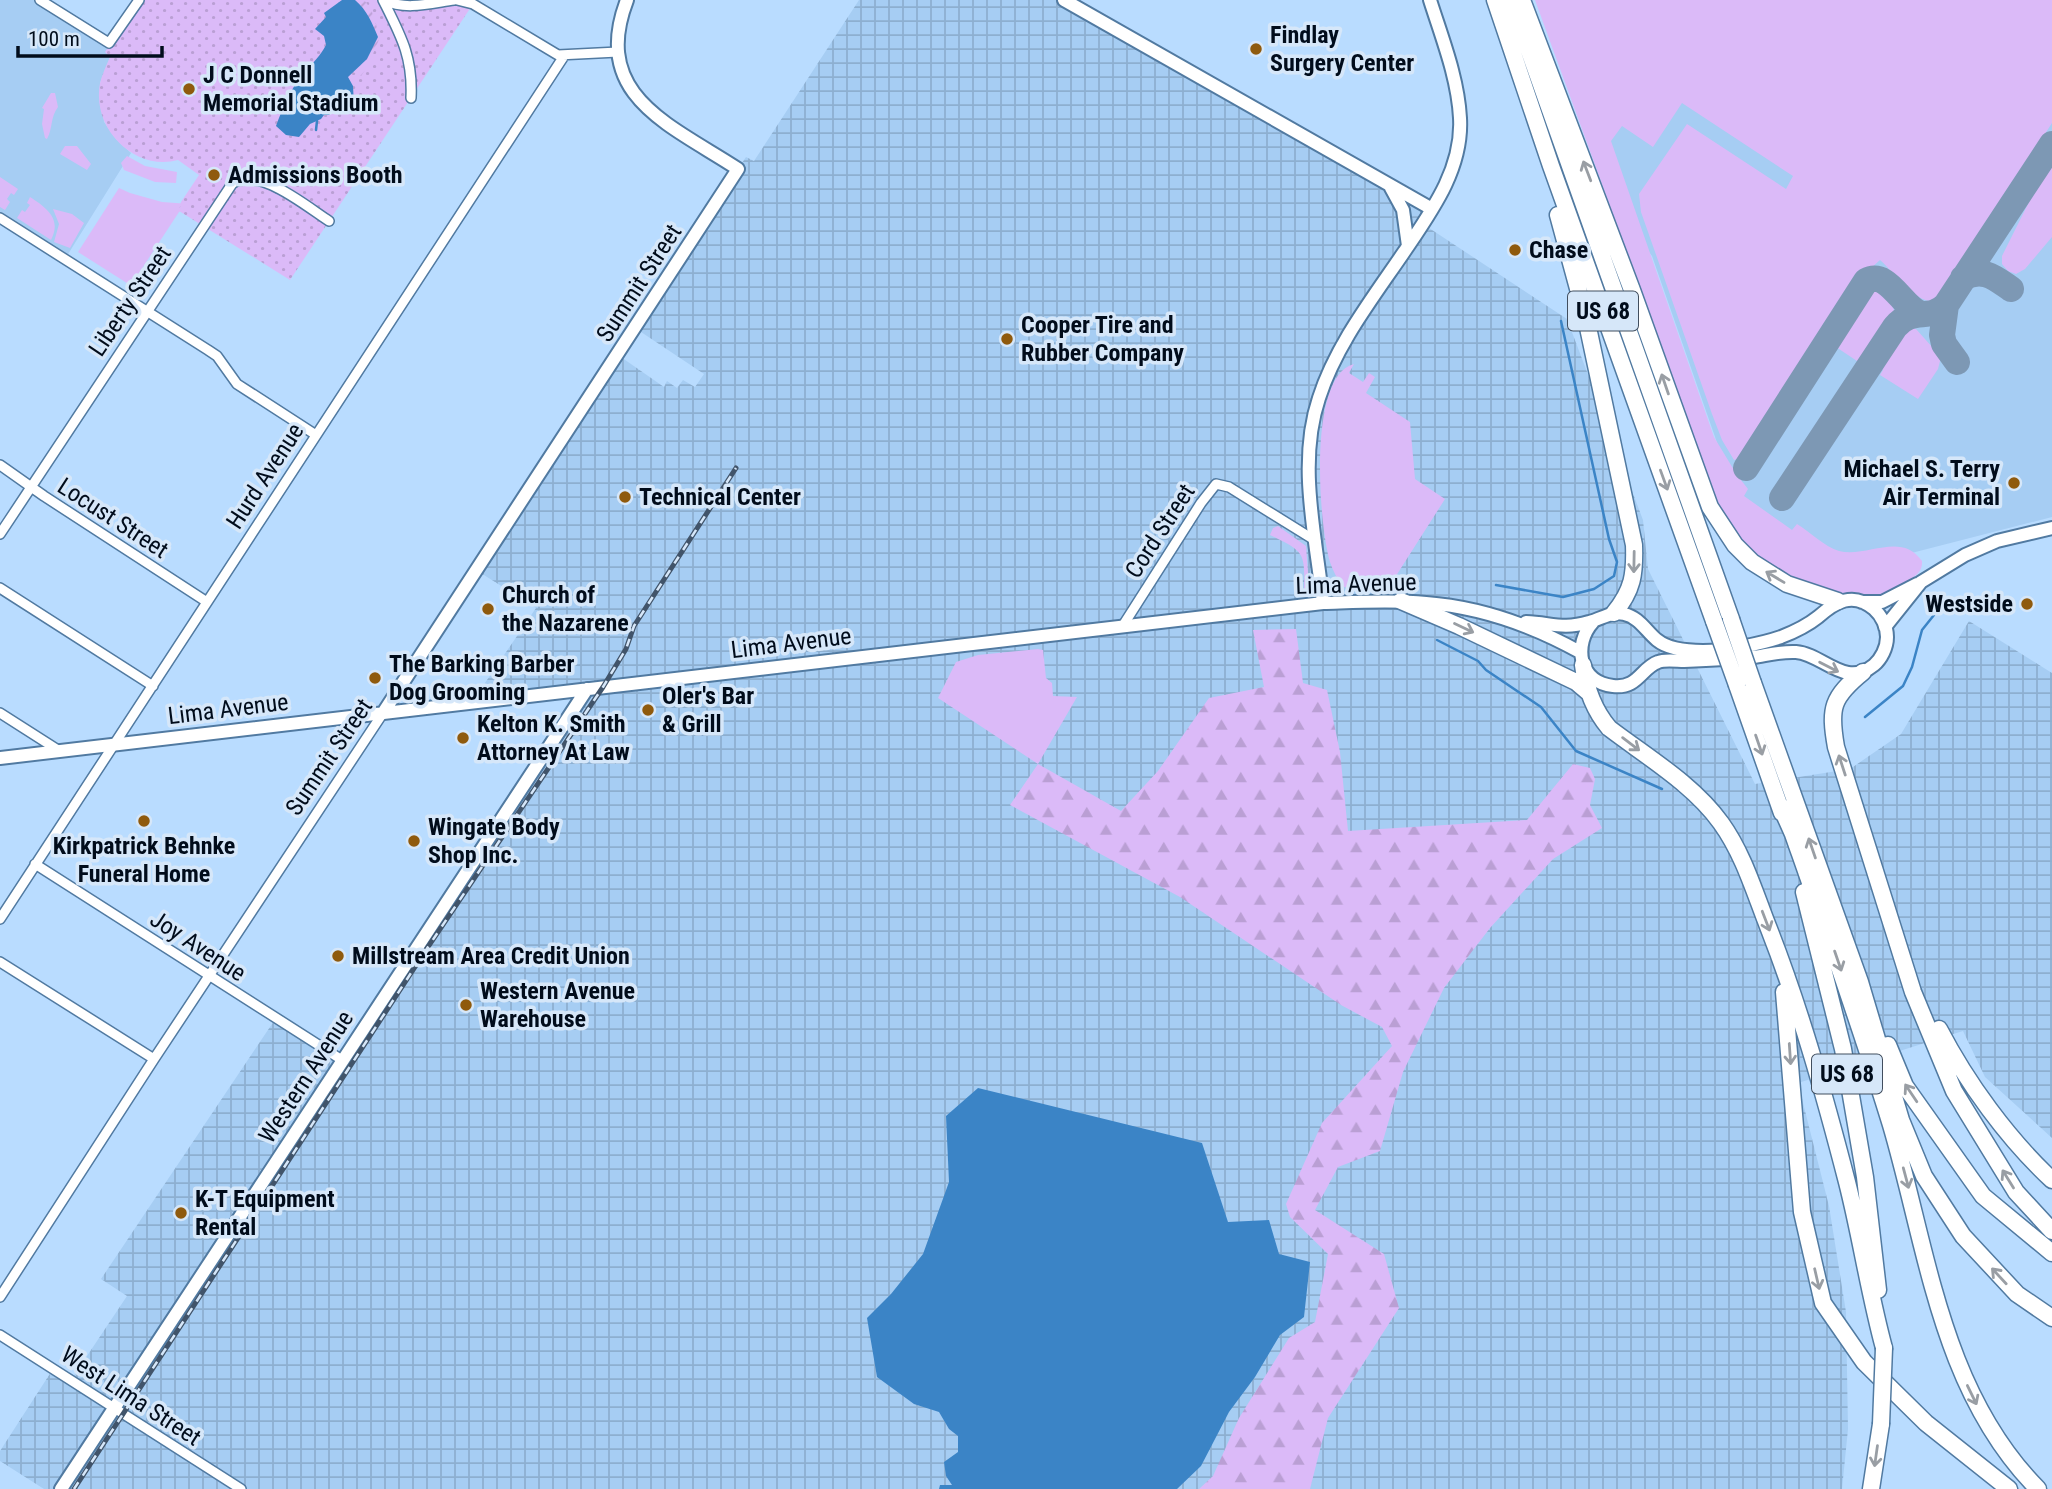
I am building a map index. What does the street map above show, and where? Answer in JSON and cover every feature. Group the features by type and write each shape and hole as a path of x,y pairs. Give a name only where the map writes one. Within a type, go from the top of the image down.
{"highway":[{"path":"1486,0 1565,237 1586,318 1631,531 1635,564 1632,583 1614,613"},
{"name":"US 68","path":"1495,0 1551,166 1714,621 1745,684 1860,982 1905,1086 1983,1196 2052,1253"},
{"name":"US 68","path":"1511,0 1731,619 1745,684 1780,805 1843,1049 1865,1177 1884,1348 1881,1424 1871,1489"},
{"path":"1522,0 1632,290 1698,477 1715,516 1735,545 1768,574 1787,584 1838,601"},
{"path":"1401,601 1576,682 1589,693"},
{"path":"1581,659 1589,693 1598,715 1609,728 1700,799 1722,824 1740,855 1781,961 1812,1059 1848,1184 1871,1302 1884,1348"},
{"path":"1863,672 1839,694 1832,712 1832,723 1836,747 1913,992 1954,1091 2016,1192 2052,1231"},
{"path":"1780,805 1793,834 1866,1042 1905,1172 1940,1319 1971,1397 2001,1446 2038,1489"},
{"path":"1899,947 1954,1058 2025,1154 2052,1180"},
{"path":"1781,961 1802,1213 1823,1303 1864,1362 1926,1423 2009,1489"},
{"path":"1860,982 1901,1120 1924,1176 1962,1236 2017,1294 2052,1318"}],"main road":[{"path":"618,52 618,31 627,0"},
{"path":"1064,0 1432,209"},
{"path":"1323,603 1309,463 1318,400 1337,354 1432,209 1456,157 1460,120 1453,76 1430,0"},
{"name":"Summit Street","path":"383,713 738,169 660,118 638,100 621,72 618,52"},
{"path":"1388,184 1403,209 1408,246"},
{"path":"1581,659 1581,641 1585,630 1603,616 1626,614 1636,619 1659,641 1679,649 1704,652 1780,637 1799,629 1838,601 1882,602 1981,547 2052,528"},
{"path":"1885,627 1921,582"},
{"name":"Lima Avenue","path":"0,758 1323,603 1401,601 1451,606 1515,622 1555,638 1581,659 1590,675 1613,686 1637,680 1657,662 1797,652 1842,673 1863,672"},
{"path":"1862,602 1872,607 1885,627 1887,638 1880,659 1863,672"},
{"path":"1515,622 1567,628 1593,622"},
{"name":"Western Avenue","path":"61,1489 587,689"}],"street":[{"path":"40,0 109,43 139,0"},
{"path":"384,0 394,5 407,6 455,0 473,4 553,54 564,56 618,52"},
{"path":"384,0 406,49 412,72 411,98"},
{"name":"Hurd Avenue","path":"0,919 564,56"},
{"name":"Liberty Street","path":"0,534 223,195 238,178 261,179 329,221"},
{"path":"2,223 217,356 237,384 316,435"},
{"name":"Locust Street","path":"0,465 207,603"},
{"name":"Cord Street","path":"1122,627 1216,484 1229,487 1316,541"},
{"path":"0,589 153,686"},
{"path":"0,713 58,750"},
{"name":"Summit Street","path":"0,1297 383,713"},
{"name":"Joy Avenue","path":"35,864 342,1060"},
{"path":"0,962 154,1059"},
{"name":"West Lima Street","path":"0,1335 241,1489"}],"shaded area":[{"path":"0,0 42,0 109,43 110,57 100,83 104,122 116,139 131,153 65,259 0,218"},
{"path":"859,0 1064,0 1432,209 1423,224 1567,319 1643,520 1648,569 1755,784 1850,769 1901,734 1969,621 2052,673 2052,1138 1985,1077 1963,1031 1798,1083 1829,1206 1846,1312 1848,1429 1842,1489 44,1489 0,1461 0,1451 53,1369 71,1380 127,1296 101,1279 276,1018 341,1060 587,690 472,702 536,608 476,570 618,355 664,387 667,381 677,388 683,380 695,387 704,374 635,328 746,157 754,161"},
{"path":"1550,0 2052,0 2052,517 1896,557 1806,565 1745,523 1652,256 1625,220"}],"green space":[{"path":"138,0 473,0 473,4 290,280 179,211 181,202 199,175 178,160 148,160 135,154 123,146 105,122 99,93 101,79 110,57 105,52"},
{"path":"364,0 371,9 380,37 361,76 353,72 367,59 361,5 357,2"},
{"path":"1535,0 2052,0 2052,123 1936,301 1928,301 1913,293 1880,260 1859,279 1741,458 1734,460 1722,440 1641,212 1639,194 1687,124 1786,189 1793,176 1682,103 1653,147 1622,126 1611,141 1714,437 1748,489 1744,496 1792,530 1797,524 1839,551 1894,546 1914,552 1922,561 1921,569 1913,578 1894,590 1878,596 1863,597 1828,591 1810,584 1775,567 1748,549 1722,514"},
{"path":"51,93 55,93 58,107 47,139 42,124 42,108"},
{"path":"65,146 77,146 91,164 87,170 60,154"},
{"path":"127,156 145,166 177,172 176,183 155,182 124,170 121,163"},
{"path":"2052,164 2052,237 2025,269 2016,274 2008,271 2002,264 2002,256 2033,194"},
{"path":"0,177 18,189 7,199 10,202 5,210 0,207"},
{"path":"119,188 162,202 190,204 179,212 137,276 145,285 141,292 78,252"},
{"path":"30,197 42,205 54,220 51,240 17,218 22,210 25,212 30,205 27,203"},
{"path":"53,209 72,214 84,223 70,248 54,242 59,224"},
{"path":"1872,286 1887,298 1895,315 1863,365 1833,345"},
{"path":"1902,329 1916,329 1941,357 1938,369 1918,399 1880,375 1883,370 1878,366"},
{"path":"1354,364 1349,373 1363,382 1369,373 1375,377 1366,393 1410,422 1415,479 1445,499 1394,579 1380,587 1349,589 1342,586 1335,574 1326,544 1322,517 1320,454 1329,395 1339,374"},
{"path":"1278,526 1306,546 1309,586 1304,591 1304,568 1300,555 1290,545 1270,535 1273,528"},
{"path":"1296,629 1303,683 1327,690 1340,752 1348,831 1527,820 1573,764 1590,768 1595,779 1590,805 1602,828 1553,859 1490,928 1444,988 1403,1072 1380,1151 1338,1167 1315,1210 1384,1254 1399,1308 1328,1418 1310,1489 1199,1489 1213,1476 1239,1418 1289,1338 1315,1322 1328,1254 1290,1217 1286,1204 1322,1123 1392,1046 1382,1027 1341,1005 1180,897 1010,805 1038,764 1121,811 1158,771 1209,698 1264,687 1253,630"},
{"path":"1043,650 1046,678 1052,683 1053,696 1077,697 1038,764 938,698 956,662 978,655"}],"water":[{"path":"342,0 355,0 359,4 369,17 378,37 367,59 348,77 353,86 354,105 348,112 333,111 324,115 310,124 299,137 286,135 276,126 285,104 300,77 326,45 324,36 315,29 326,17 324,13"},
{"path":"978,1088 1202,1143 1228,1222 1269,1220 1279,1254 1310,1262 1304,1317 1280,1335 1255,1377 1229,1412 1201,1466 1177,1489 939,1489 940,1485 952,1485 946,1476 944,1462 958,1452 958,1436 949,1429 939,1412 914,1404 877,1377 867,1318 891,1294 923,1254 949,1182 946,1116"}],"waterway":[{"path":"316,130 317,121"},
{"path":"1496,585 1563,597 1594,589 1614,576 1617,562 1609,539 1561,321"},
{"path":"1865,717 1903,686 1912,667 1922,630 1938,610"},
{"path":"1437,640 1478,661 1486,670 1541,707 1576,751 1662,789"}],"taxiway":[{"path":"1782,498 1895,327 1908,317 1933,313 1946,305 2052,144"},
{"path":"1963,278 1983,274 2011,289"},
{"path":"1746,468 1866,281 1874,279 1888,284 1921,314"},
{"path":"1946,305 1942,335 1944,344 1957,362"}],"railway":[{"path":"74,1489 428,947 603,687 626,649 634,626 736,468"}],"place":[{"name":"Findlay Surgery Center","path":"1256,49"},
{"name":"J C Donnell Memorial Stadium","path":"189,89"},
{"name":"Admissions Booth","path":"214,175"},
{"name":"Chase","path":"1515,250"},
{"name":"Cooper Tire and Rubber Company","path":"1007,339"},
{"name":"Michael S. Terry Air Terminal","path":"2014,483"},
{"name":"Technical Center","path":"625,497"},
{"name":"Westside","path":"2027,604"},
{"name":"Church of the Nazarene","path":"488,609"},
{"name":"The Barking Barber Dog Grooming","path":"375,678"},
{"name":"Oler's Bar & Grill","path":"648,710"},
{"name":"Kelton K. Smith Attorney At Law","path":"463,738"},
{"name":"Kirkpatrick Behnke Funeral Home","path":"144,821"},
{"name":"Wingate Body Shop Inc.","path":"414,841"},
{"name":"Millstream Area Credit Union","path":"338,956"},
{"name":"Western Avenue Warehouse","path":"466,1005"},
{"name":"K-T Equipment Rental","path":"181,1213"}]}
